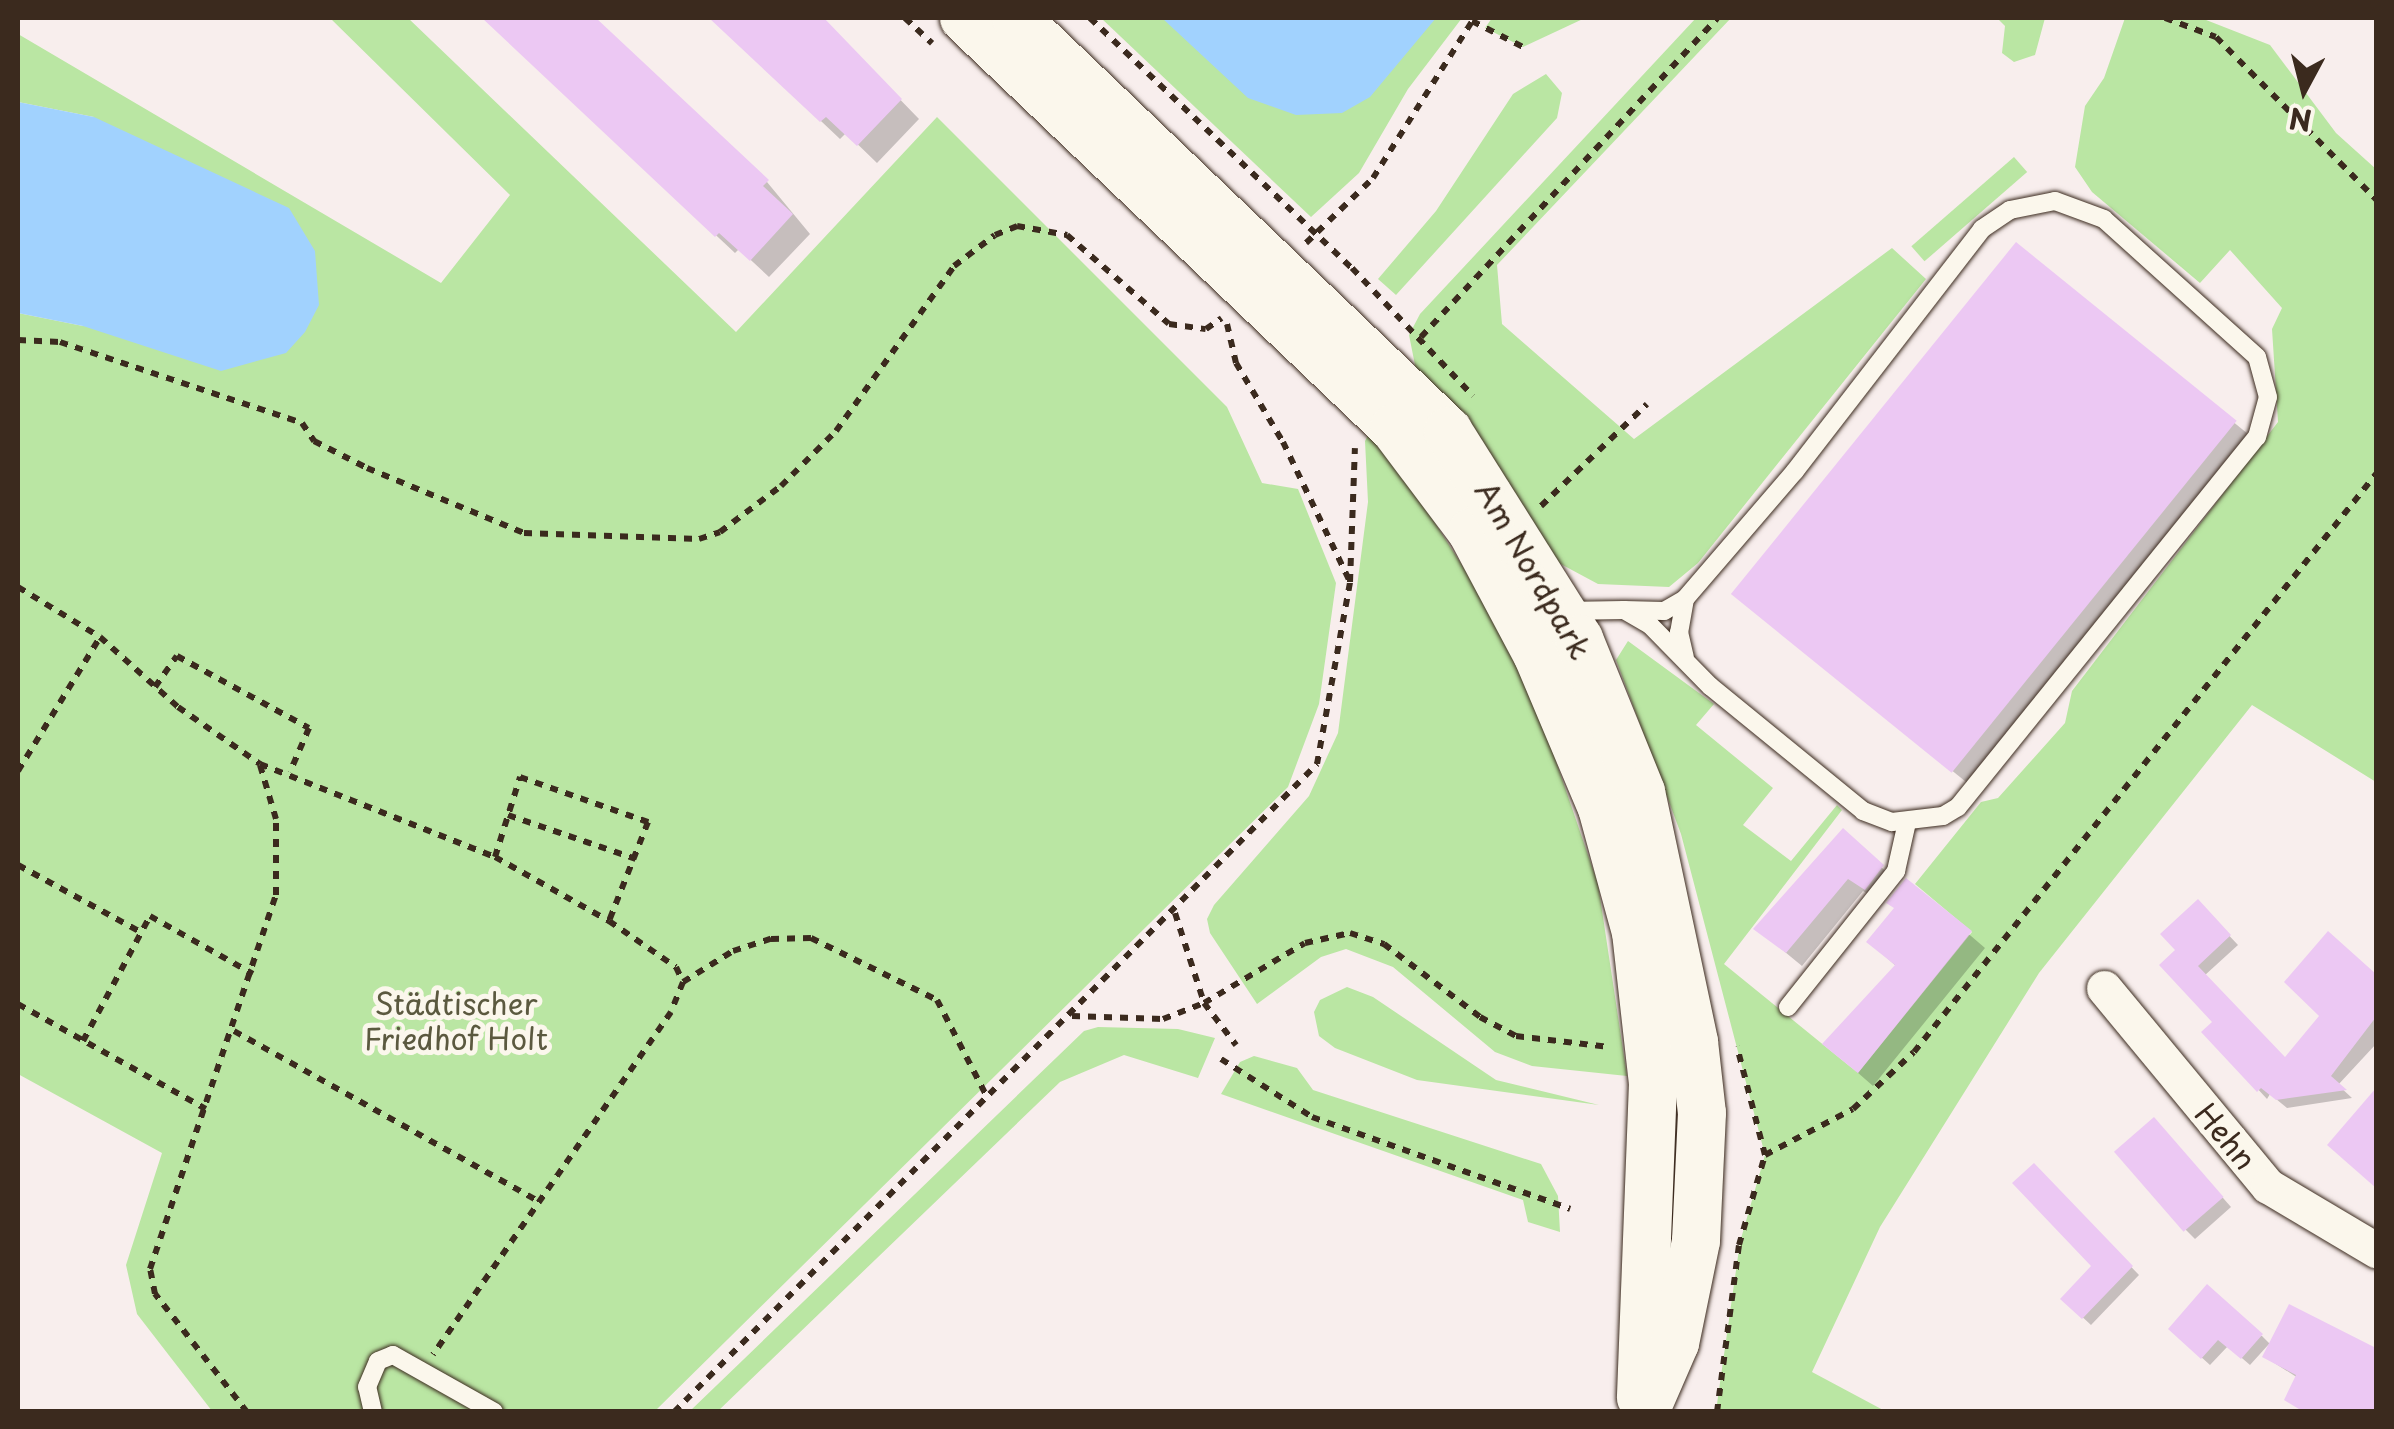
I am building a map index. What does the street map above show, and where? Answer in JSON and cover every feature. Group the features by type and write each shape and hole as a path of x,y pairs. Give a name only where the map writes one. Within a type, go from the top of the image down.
{"street":[{"name":"Am Nordpark","path":"964,18 1313,345 1394,428 1472,532 1537,654 1602,808 1636,932 1693,1042"},
{"name":"Am Nordpark","path":"1016,18 1448,431 1563,611 1641,792 1693,1042 1702,1113 1696,1241 1675,1343 1643,1412"},
{"name":"Hehn","path":"2104,988 2268,1186 2376,1250"}],"lane":[{"path":"1563,611 1624,610 1664,611 1685,600 1994,217 2032,202 2080,207 2104,219 2243,339 2257,357 2268,396 2257,436 1958,807 1907,822 1864,811 1686,662 1650,625 1624,610"},
{"path":"1685,600 1679,632 1686,662"},
{"path":"1788,1007 1896,871 1907,822"},
{"path":"374,1412 367,1387 378,1361 393,1355 424,1368 494,1412"}],"path":[{"path":"1422,337 1717,18"},
{"path":"2165,18 2216,38 2376,199"},
{"path":"1278,266 1373,178 1473,19 1523,48"},
{"path":"18,340 60,342 302,423 314,441 367,468 524,534 699,539 720,532 781,486 836,432 954,266 995,234 1016,226 1068,235 1169,324 1206,329 1224,321 1236,363 1283,442 1350,582"},
{"path":"1541,506 1648,404"},
{"path":"674,1412 1175,913 1317,764 1350,582 1359,456 1347,432"},
{"path":"1716,1412 1739,1246 1765,1155 1852,1108 1914,1052 2376,474"},
{"path":"18,587 100,637 156,686 260,764 290,772 495,857 663,954 684,982"},
{"path":"18,772 100,637"},
{"path":"156,686 176,656 309,728 290,772"},
{"path":"246,1412 155,1294 150,1269 253,974 279,875 276,819 260,764"},
{"path":"495,857 520,777 648,822 609,920"},
{"path":"508,816 636,858"},
{"path":"18,865 142,932"},
{"path":"1175,913 1204,1003 1236,1045"},
{"path":"83,1040 150,916 253,974"},
{"path":"1071,1016 1163,1019 1204,1003 1305,943 1350,933 1384,944 1516,1036 1612,1048 1693,1042"},
{"path":"424,1368 671,1012 684,982 733,951 771,939 811,938 937,1000 988,1099"},
{"path":"18,1004 206,1108"},
{"path":"234,1031 538,1201"},
{"path":"1221,1059 1312,1116 1570,1209"}],"green space":[{"name":"Städtischer Friedhof Holt","path":"330,18 408,18 736,332 937,117 1227,407 1262,483 1298,489 1336,583 1319,704 1288,787 655,1411 212,1411 137,1314 126,1265 162,1153 18,1074 18,313 83,326 94,117 18,102 18,34 441,283 510,195"},
{"path":"1101,18 1462,18 1408,89 1359,173 1311,217"},
{"path":"1492,18 1585,18 1523,47 1485,28"},
{"path":"1696,18 1731,18 1497,265 1502,324 1634,439 1892,248 1926,279 1698,563 1669,587 1598,584 1557,562 1416,370 1409,335 1420,314"},
{"path":"1997,18 2045,18 2035,55 2014,62 2002,53 2005,26"},
{"path":"2125,18 2201,18 2270,45 2336,133 2376,169 2376,782 2252,705 2039,973 1880,1227 1812,1372 1885,1411 1716,1411 1740,1242 1765,1155 1681,834 1616,660 1628,641 1714,704 1696,725 1773,788 1743,825 1791,861 1837,805 1842,810 1724,964 1858,1073 1972,932 1915,884 1981,802 1998,798 2065,723 2072,691 2278,422 2272,329 2282,308 2230,250 2200,283 2092,192 2075,167 2085,106 2104,78"},
{"path":"1546,74 1562,93 1557,118 1396,295 1378,279 1436,211 1513,94"},
{"path":"2014,157 2027,172 1924,261 1911,246"},
{"path":"1373,426 1490,609 1536,703 1598,884 1627,1076 1532,1066 1495,1052 1393,967 1346,949 1321,957 1257,1004 1210,933 1207,919 1214,905 1309,796 1338,733 1368,502 1365,441"},
{"path":"1347,987 1373,997 1496,1080 1599,1105 1417,1080 1335,1048 1319,1036 1314,1012 1320,1000"},
{"path":"1098,1027 1178,1029 1215,1038 1198,1078 1124,1055 1060,1082 718,1411 690,1411 1084,1031"},
{"path":"1254,1056 1297,1068 1313,1090 1541,1164 1558,1196 1560,1232 1528,1222 1523,1200 1221,1094 1240,1062"}],"water":[{"path":"1162,18 1436,18 1370,97 1342,113 1296,115 1248,98"},
{"path":"18,102 94,117 289,208 315,251 319,305 305,332 286,353 221,371 83,326 18,313"}],"building":[{"path":"482,18 596,18 769,180 763,186 793,214 750,261 719,233 715,237"},
{"path":"709,18 824,18 902,99 857,146 826,117 820,122"},
{"path":"2016,242 2237,421 1952,773 1731,594"},
{"path":"1843,828 1884,865 1865,890 1848,879 1786,953 1753,929"},
{"path":"1906,878 1972,931 1858,1073 1822,1044 1895,965 1866,942 1894,908 1886,903"},
{"path":"2198,899 2231,935 2198,966 2285,1057 2319,1016 2284,982 2328,931 2376,974 2376,1017 2331,1076 2347,1090 2276,1100 2261,1088 2257,1092 2201,1032 2212,1022 2159,965 2175,950 2160,934"},
{"path":"2376,1088 2376,1188 2327,1145"},
{"path":"2154,1117 2224,1197 2184,1232 2114,1152"},
{"path":"2034,1163 2133,1266 2082,1319 2060,1299 2091,1266 2012,1183"},
{"path":"2207,1284 2263,1334 2241,1359 2218,1340 2201,1359 2168,1329"},
{"path":"2289,1304 2376,1348 2376,1412 2304,1412 2284,1400 2296,1375 2262,1357"}]}
